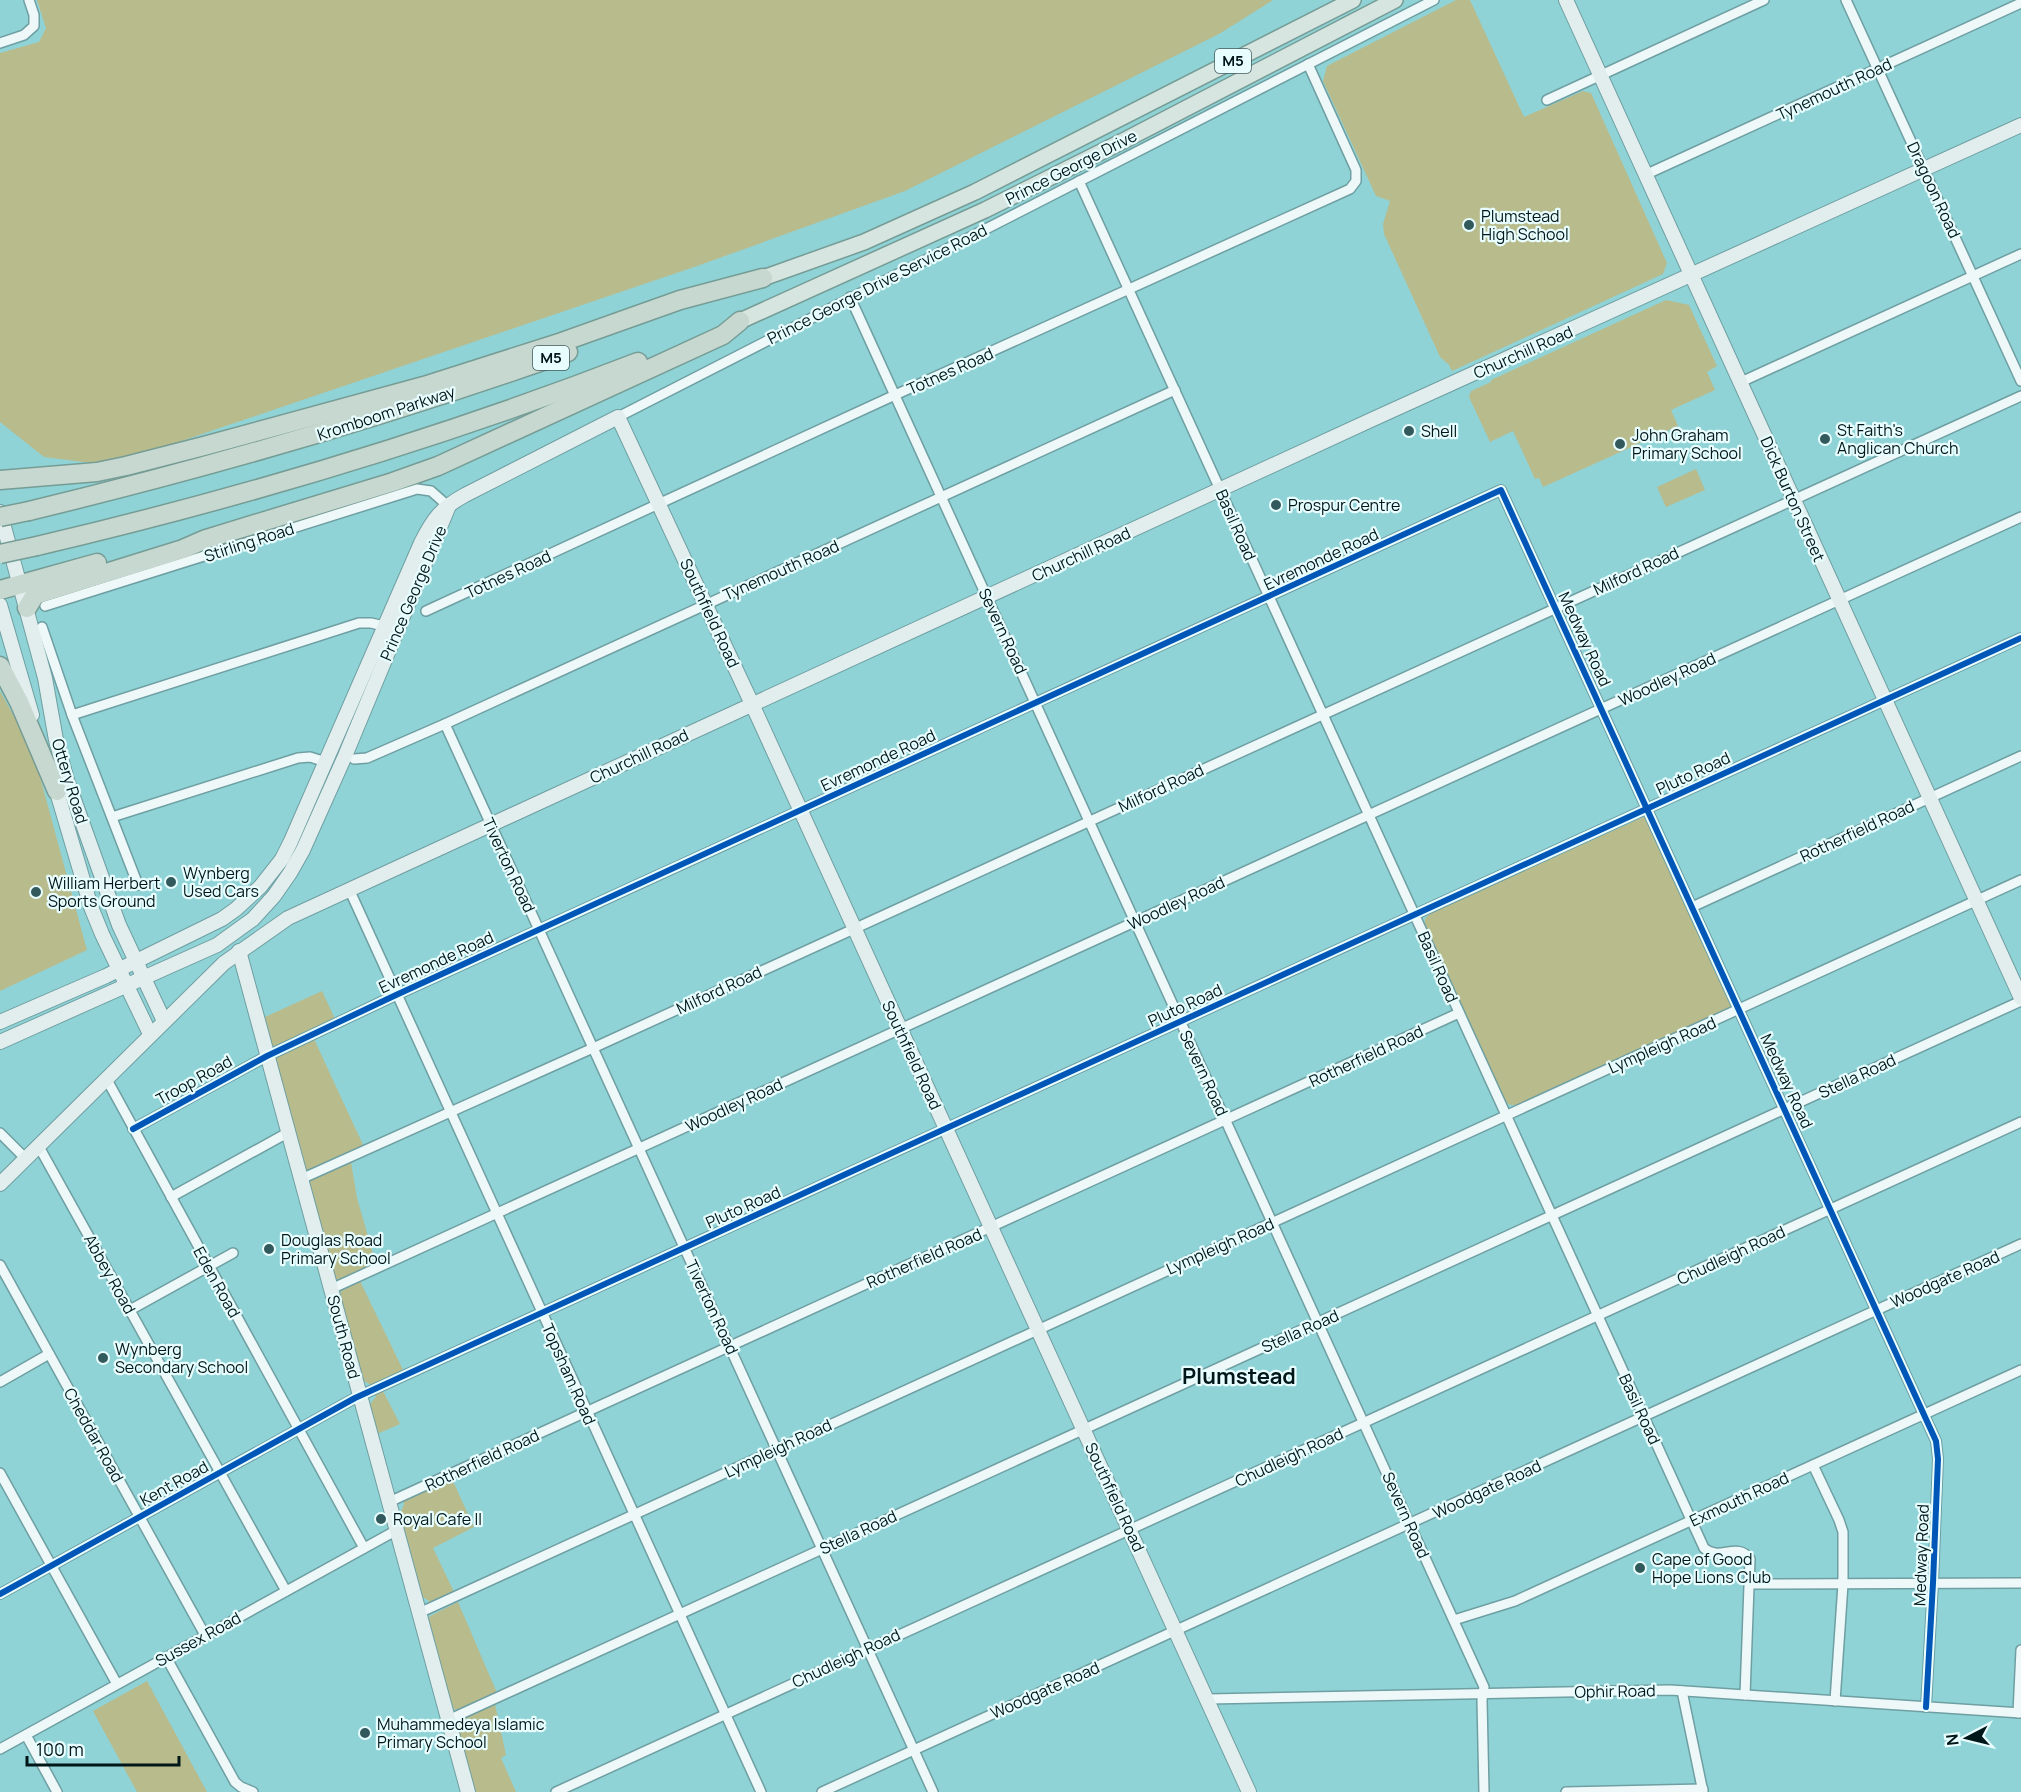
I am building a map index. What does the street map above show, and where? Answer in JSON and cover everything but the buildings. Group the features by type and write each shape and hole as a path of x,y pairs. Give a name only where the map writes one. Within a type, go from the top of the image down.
{"highway":[{"path":"0,480 97,472 216,443 424,386 562,342 680,300 763,278"},
{"name":"Kromboom Parkway","path":"0,517 247,455 424,402 572,351 763,278"},
{"path":"36,607 35,595 183,549 206,539 382,486 438,466 723,335 740,321"},
{"name":"M5","path":"0,554 222,500 384,452 555,394 740,321"},
{"path":"0,590 181,542 206,539"},
{"path":"0,666 19,702 57,791"}],"main road":[{"name":"Prince George Drive","path":"763,278 864,242 966,197 1353,0"},
{"name":"Prince George Drive","path":"740,321 985,210 1395,0"}],"street":[{"path":"0,43 24,35 34,26 34,15 29,0"},
{"name":"Prince George Drive Service Road","path":"448,506 465,495 850,297 1434,0"},
{"name":"Dick Burton Street","path":"1566,0 2021,1000"},
{"path":"1547,100 1764,0"},
{"name":"Dragoon Road","path":"1846,0 2021,381"},
{"name":"Tynemouth Road","path":"1647,174 2021,3"},
{"name":"Totnes Road","path":"426,611 1353,187 1357,178 1356,170 1308,64"},
{"name":"Churchill Road","path":"165,1021 224,963 288,918 1362,424 2021,125"},
{"name":"Basil Road","path":"1079,181 1704,1548 1709,1553 1738,1551 1748,1556 1751,1563 1745,1695"},
{"path":"1741,382 2021,254"},
{"name":"Severn Road","path":"850,297 1484,1687 1484,1792"},
{"name":"Tynemouth Road","path":"354,759 368,758 445,724 1174,390"},
{"name":"Milford Road","path":"301,1179 2021,396"},
{"name":"Southfield Road","path":"618,417 855,928 1249,1792"},
{"name":"Stirling Road","path":"36,607 417,489 431,491 448,506"},
{"name":"Evremonde Road","path":"267,1056 1501,490"},
{"name":"Medway Road","path":"1501,490 1936,1441 1938,1452 1926,1707"},
{"name":"Prince George Drive","path":"0,1022 136,962 222,919 260,887 282,859 291,841 431,522 440,511 448,506"},
{"name":"Prince George Drive","path":"0,1042 217,945 268,903 290,873 303,850 345,756 448,506"},
{"name":"Ottery Road","path":"0,512 21,584 36,607 45,678 67,780 109,900 165,1021"},
{"name":"Woodley Road","path":"331,1289 2021,517"},
{"name":"Ottery Road","path":"0,605 91,907 118,970 150,1034"},
{"path":"72,714 358,623 384,626"},
{"path":"42,627 72,714 138,885"},
{"name":"Pluto Road","path":"360,1396 2021,638"},
{"name":"Tiverton Road","path":"445,724 933,1792"},
{"name":"Rotherfield Road","path":"1692,907 2021,756"},
{"path":"112,817 298,758 310,757 326,762"},
{"name":"Lympleigh Road","path":"419,1612 2021,880"},
{"name":"Topsham Road","path":"349,889 761,1792"},
{"name":"South Road","path":"239,951 468,1792"},
{"name":"Stella Road","path":"448,1720 2021,1000"},
{"name":"Rotherfield Road","path":"389,1502 1459,1013"},
{"path":"0,1184 165,1021"},
{"name":"Troop Road","path":"133,1129 267,1056"},
{"name":"Eden Road","path":"106,1078 364,1548"},
{"name":"Chudleigh Road","path":"556,1792 2021,1122"},
{"path":"171,1197 288,1132"},
{"path":"0,1133 25,1158"},
{"name":"Abbey Road","path":"38,1145 286,1591"},
{"name":"Woodgate Road","path":"822,1792 2021,1244"},
{"path":"130,1310 233,1253"},
{"name":"Cheddar Road","path":"0,1265 205,1635"},
{"path":"0,1382 49,1354"},
{"name":"Exmouth Road","path":"1454,1620 1515,1601 2021,1370"},
{"name":"Kent Road","path":"0,1594 360,1396"},
{"path":"1813,1465 1843,1532 1843,1584 1835,1701"},
{"path":"0,1473 117,1684"},
{"name":"Sussex Road","path":"0,1749 397,1530"},
{"path":"1750,1584 2021,1583"},
{"path":"2020,1713 2021,1650"},
{"path":"166,1657 236,1782 253,1792"},
{"path":"1566,1792 1703,1791 1682,1691"},
{"name":"Ophir Road","path":"1208,1699 1682,1691 2020,1713"},
{"path":"26,1734 57,1792"}],"green space":[{"path":"37,0 1273,0 1219,34 905,191 700,265 152,451 108,462 83,462 44,457 0,422 0,53 39,42 46,28"},
{"path":"1456,0 1470,0 1524,117 1583,91 1591,93 1667,263 1663,274 1452,371 1440,357 1384,234 1383,224 1390,201 1376,196 1323,81 1327,66"},
{"path":"1666,300 1689,305 1717,366 1707,372 1715,390 1671,410 1678,426 1543,487 1539,478 1535,479 1513,431 1490,442 1469,397 1471,391"},
{"path":"1696,469 1705,490 1666,507 1657,487"},
{"name":"William Herbert Sports Ground","path":"0,691 33,751 87,950 0,991"},
{"path":"1648,815 1735,1006 1518,1105 1504,1102 1424,927 1425,919 1431,912"},
{"path":"322,991 335,1019 273,1047 265,1017"},
{"path":"314,1039 364,1147 306,1171 275,1056"},
{"path":"351,1162 357,1198 376,1264 338,1280 335,1279 309,1181"},
{"path":"360,1281 404,1372 373,1386 364,1381 361,1376 339,1296 341,1291"},
{"path":"383,1391 400,1424 377,1434 369,1405 376,1397 375,1395"},
{"path":"452,1479 474,1527 433,1548 454,1592 429,1603 423,1597 400,1514 403,1501"},
{"path":"458,1602 497,1693 456,1710 452,1708 428,1620 430,1616"},
{"path":"147,1681 207,1792 137,1792 93,1711"},
{"path":"495,1704 506,1755 501,1758 516,1792 475,1792 456,1724 459,1720"}],"cycle path":[{"path":"133,1129 267,1056 396,995 1501,490 1936,1441 1938,1459 1926,1707"},
{"path":"0,1594 355,1398 2021,638"}],"place":[{"name":"Plumstead High School","path":"1469,225"},
{"name":"Shell","path":"1409,431"},
{"name":"St Faith's Anglican Church","path":"1825,439"},
{"name":"John Graham Primary School","path":"1620,444"},
{"name":"Prospur Centre","path":"1276,505"},
{"name":"Wynberg Used Cars","path":"171,882"},
{"name":"William Herbert Sports Ground","path":"36,892"},
{"name":"Douglas Road Primary School","path":"269,1249"},
{"name":"Wynberg Secondary School","path":"103,1358"},
{"name":"Royal Cafe II","path":"381,1519"},
{"name":"Cape of Good Hope Lions Club","path":"1640,1568"},
{"name":"Muhammedeya Islamic Primary School","path":"365,1733"}],"district":[{"name":"Plumstead","path":"1239,1376"}]}
